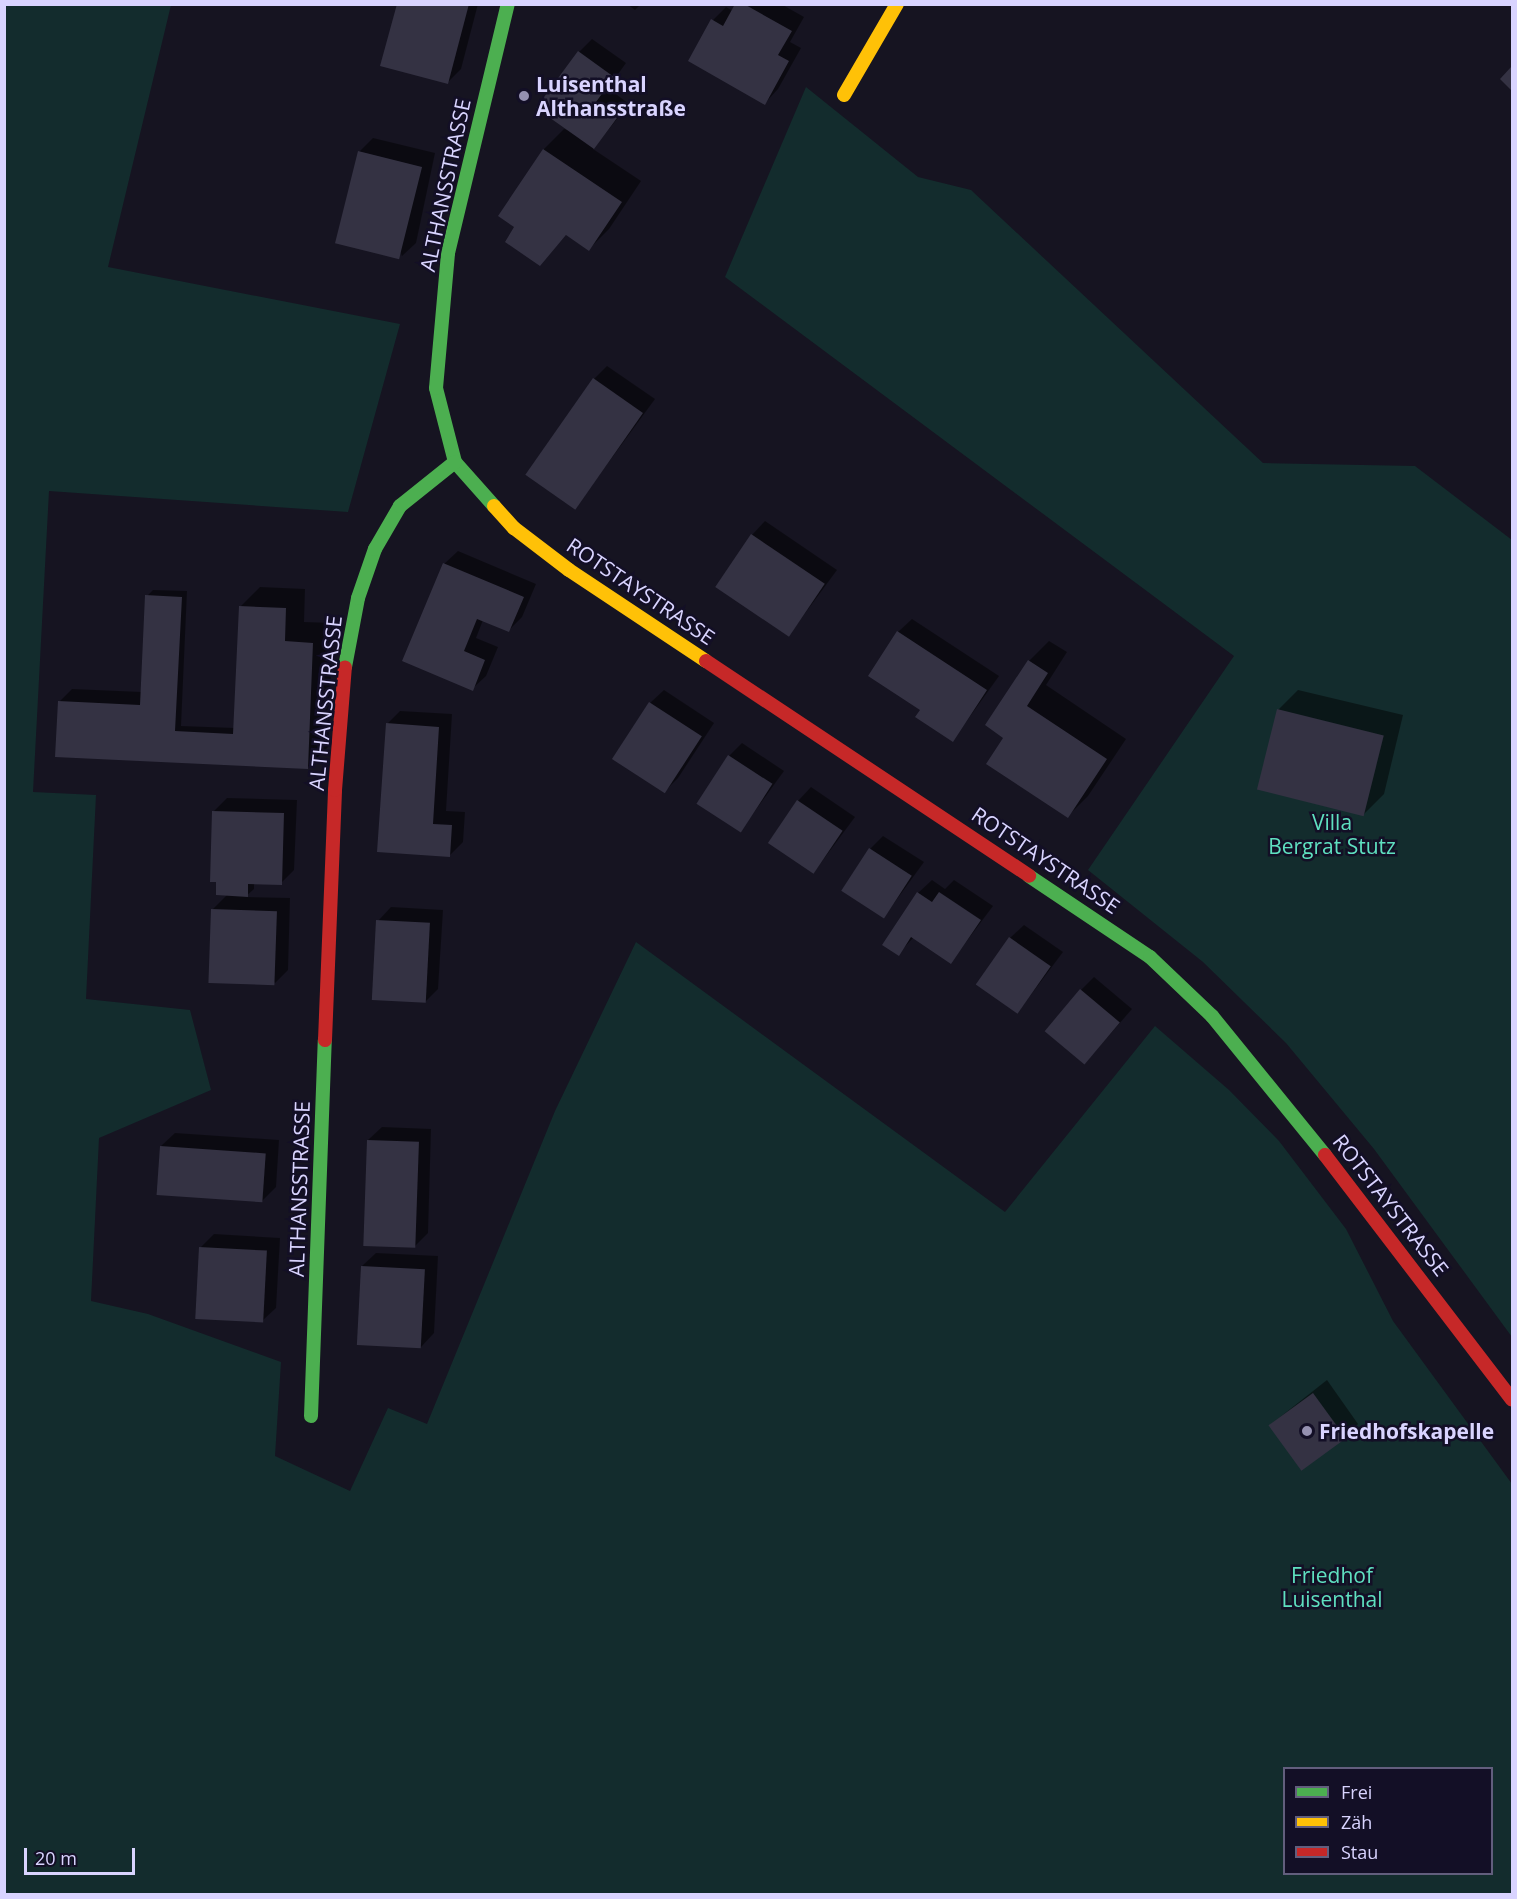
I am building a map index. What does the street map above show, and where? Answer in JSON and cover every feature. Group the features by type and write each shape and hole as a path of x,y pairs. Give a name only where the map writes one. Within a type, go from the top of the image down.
{"street":[{"name":"ALTHANSSTRASSE","path":"311,1416 335,790 345,668 358,598 375,549 400,506 429,479 455,462 445,434 436,388 448,253 508,4"},
{"path":"844,95 897,4"},
{"name":"ROTSTAYSTRASSE","path":"455,462 514,528 569,570 1150,957 1212,1016 1259,1072 1424,1280 1512,1400"}],"green space":[{"name":"Friedhof Luisenthal","path":"5,5 171,5 108,267 400,324 348,512 49,491 33,792 96,795 86,999 190,1010 211,1090 99,1138 91,1301 148,1314 281,1362 275,1456 350,1491 388,1408 427,1424 555,1111 636,942 1005,1212 1155,1026 1229,1090 1279,1141 1346,1229 1393,1321 1512,1484 1512,1894 5,1894"},
{"name":"Villa Bergrat Stutz","path":"806,87 918,177 971,190 1263,463 1415,466 1512,540 1512,1337 1374,1149 1286,1043 1203,962 1088,870 1234,656 725,277"}],"building":[{"path":"397,4 469,4 448,84 380,66"},
{"path":"735,4 744,4 792,31 778,55 789,61 765,105 688,61 711,19 723,26"},
{"path":"578,51 614,77 596,102 617,118 594,149 536,108"},
{"path":"1512,66 1512,91 1500,79"},
{"path":"543,149 622,202 589,251 566,235 540,266 505,242 514,227 498,216"},
{"path":"358,151 422,167 399,259 335,243"},
{"path":"593,378 643,413 575,510 525,475"},
{"path":"751,534 825,584 789,637 715,587"},
{"path":"443,563 524,597 509,632 477,619 464,651 485,660 473,691 402,661"},
{"path":"145,595 182,597 175,731 233,734 239,606 286,608 285,641 313,643 308,769 55,757 58,701 140,705"},
{"path":"897,631 987,690 953,742 915,717 920,710 868,676"},
{"path":"1028,660 1048,673 1027,706 1107,759 1068,818 986,764 1003,738 985,725"},
{"path":"649,702 702,736 665,793 612,759"},
{"name":"Villa Bergrat Stutz","path":"1277,709 1384,736 1364,816 1257,790"},
{"path":"386,723 439,727 433,824 452,825 450,857 377,852"},
{"path":"728,755 772,784 741,833 696,804"},
{"path":"797,800 843,831 814,874 768,843"},
{"path":"212,811 284,813 282,885 248,884 248,897 216,895 216,882 210,882"},
{"path":"869,848 912,876 884,919 841,891"},
{"path":"917,892 932,902 939,892 981,920 951,964 911,937 899,956 882,945"},
{"path":"211,909 277,911 274,985 208,983"},
{"path":"376,920 430,923 426,1003 372,1000"},
{"path":"1009,937 1051,966 1018,1014 976,985"},
{"path":"1080,989 1120,1022 1084,1065 1045,1031"},
{"path":"367,1140 419,1142 415,1248 363,1246"},
{"path":"160,1146 266,1153 262,1202 157,1195"},
{"path":"199,1247 267,1251 263,1322 195,1319"},
{"path":"361,1266 425,1269 421,1348 357,1345"},
{"name":"Friedhofskapelle","path":"1313,1393 1346,1438 1301,1471 1269,1425"}],"traffic: fast":[{"path":"494,506 455,462 436,388 448,253 508,4"},
{"path":"345,667 358,598 375,549 400,506 455,462"},
{"path":"1029,876 1150,957 1212,1016 1325,1155"},
{"path":"311,1416 325,1040"}],"traffic: slow":[{"path":"844,95 897,4"},
{"path":"494,506 514,528 569,570 706,661"}],"traffic: jam":[{"path":"706,661 1029,876"},
{"path":"325,1040 335,790 345,667"},
{"path":"1325,1155 1512,1400"}],"place":[{"name":"Luisenthal Althansstraße","path":"524,96"},
{"name":"Friedhofskapelle","path":"1307,1431"}]}
